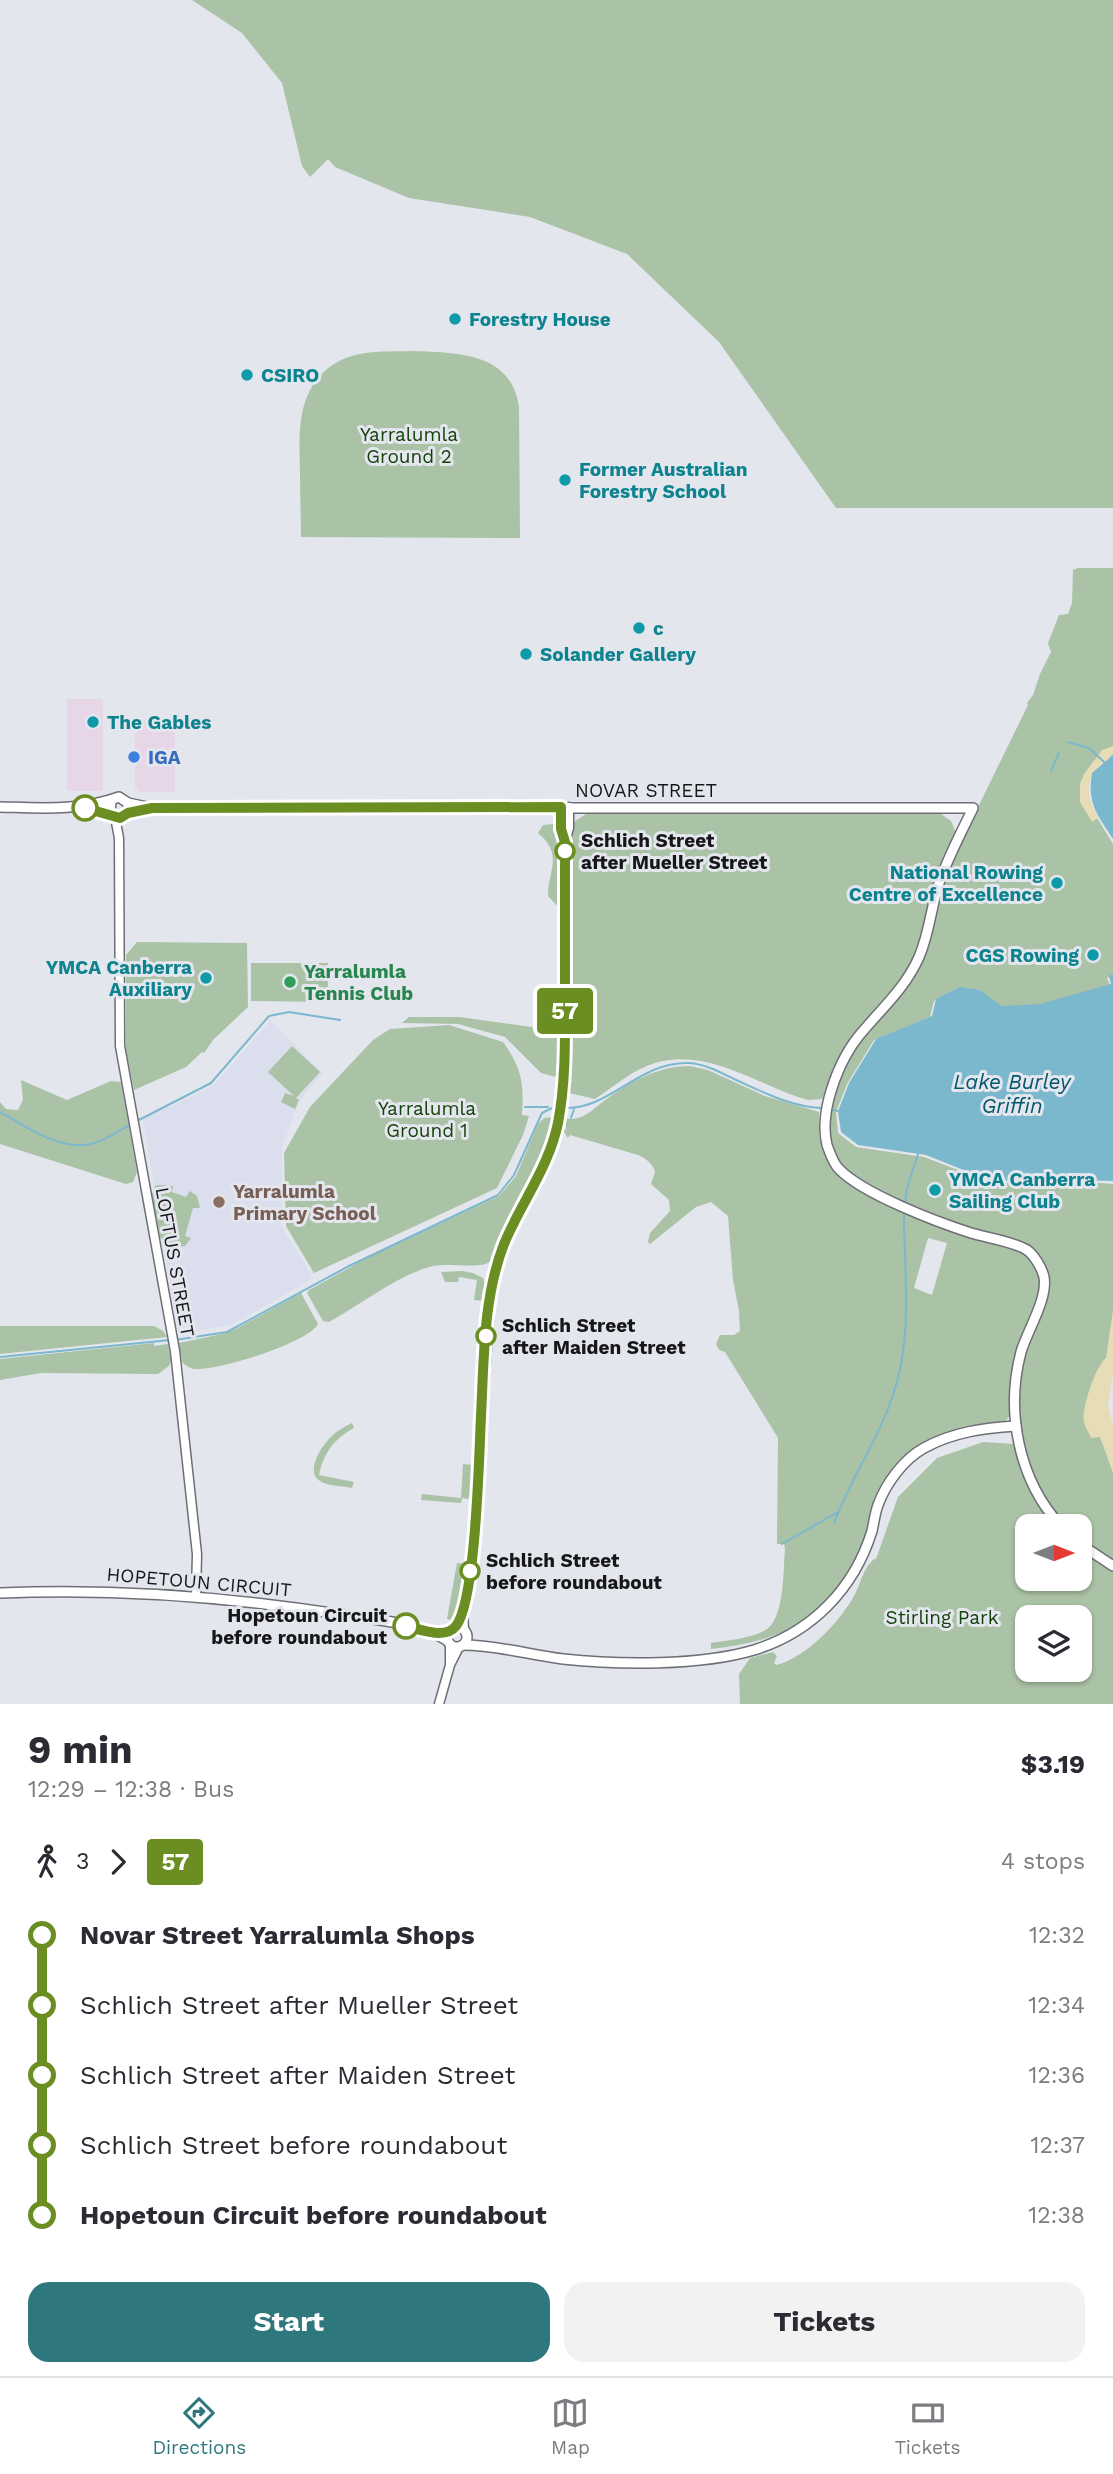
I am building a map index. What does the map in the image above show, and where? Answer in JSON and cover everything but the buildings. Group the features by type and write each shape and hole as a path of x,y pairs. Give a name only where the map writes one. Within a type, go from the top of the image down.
{"main road":[{"name":"NOVAR STREET","path":"85,808 111,802 119,797 121,813"},
{"path":"111,802 109,808 121,813"},
{"name":"NOVAR STREET","path":"0,807 85,808 121,813 152,808 972,808 960,834"},
{"path":"948,808 957,818 960,834 938,886 920,954 910,976 896,996 858,1037 844,1058 826,1110 825,1135 836,1167 868,1190 962,1230 1028,1251 1038,1263 1044,1277 1043,1291 1021,1352 1016,1383 1016,1426 1028,1473 1039,1497 1052,1514"},
{"name":"HOPETOUN CIRCUIT","path":"0,1593 85,1591 196,1596 305,1609 565,1659 633,1662 732,1655 778,1641 818,1617 836,1598 862,1556 872,1532 878,1505 889,1483 906,1462 922,1449 941,1440 981,1428 1016,1426"},
{"path":"1092,1552 1113,1566"}],"street":[{"path":"439,1704 463,1612 474,1531 491,1290 504,1244 543,1167 559,1116 565,1030 565,842 561,829 565,807"},
{"name":"LOFTUS STREET","path":"121,813 120,1046 173,1340 196,1548 196,1596"}],"shaded area":[{"path":"67,699 103,699 103,791 67,791"},
{"path":"135,719 175,719 175,792 140,792 135,787"},
{"name":"Yarralumla Primary School","path":"270,1021 323,1073 299,1101 282,1147 281,1226 313,1278 233,1324 178,1335 143,1119 213,1086"}],"green space":[{"path":"192,0 1113,0 1113,508 836,508 719,342 627,254 530,217 409,198 335,167 328,159 310,177 302,166 282,83 242,33"},
{"name":"Yarralumla Ground 2","path":"373,352 448,353 480,359 505,375 514,389 519,407 520,538 301,537 300,427 306,399 313,386 322,374 343,359"},
{"path":"1113,568 1113,755 1091,773 1088,788 1090,806 1113,844 1113,975 1107,978 1110,985 1038,1006 1001,1008 958,988 934,1001 930,1017 874,1040 847,1084 836,1112 838,1133 856,1147 924,1157 979,1178 1014,1184 1032,1180 1064,1180 1113,1184 1113,1367 1105,1410 1113,1443 1113,1566 1092,1551 1092,1514 1055,1514 1030,1474 1019,1428 1018,1385 1024,1354 1047,1279 1022,1249 896,1198 851,1174 831,1149 828,1137 829,1115 836,1083 847,1060 861,1039 899,998 913,978 923,956 940,889 1033,695 1051,652 1048,643 1059,615 1068,614 1072,603 1073,570"},
{"path":"938,812 951,821 956,833 914,957 903,979 843,1050 822,1099 808,1100 798,1097 710,1063 674,1059 647,1066 595,1099 569,1093 571,927 548,896 553,855 551,848 538,833 543,825 554,824 555,829 563,822 566,827 586,814"},
{"path":"137,942 247,943 248,1007 213,1040 204,1053 186,1067 134,1090 126,1050 126,955"},
{"name":"Yarralumla Tennis Club","path":"251,963 328,963 328,1002 251,1001"},
{"path":"409,1017 459,1017 561,1031 560,1078 541,1073 505,1037 458,1024 402,1023"},
{"name":"Yarralumla Ground 1","path":"449,1025 503,1042 520,1077 523,1094 522,1115 529,1116 523,1135 497,1188 314,1273 286,1226 284,1153 310,1107 373,1040 390,1029"},
{"path":"292,1046 320,1072 296,1098 299,1100 295,1109 281,1102 285,1093 294,1096 268,1072"},
{"path":"690,1066 708,1070 765,1096 819,1112 819,1136 823,1151 837,1172 915,1216 1024,1254 1034,1263 1039,1274 1037,1299 1015,1358 1010,1416 1005,1421 938,1438 925,1444 903,1462 892,1478 849,1573 837,1591 807,1619 772,1636 711,1649 711,1643 751,1636 771,1625 782,1594 785,1549 784,1544 777,1544 778,1438 725,1352 719,1350 716,1344 720,1335 734,1335 740,1331 728,1216 711,1202 696,1207 650,1244 650,1233 670,1211 669,1200 651,1184 655,1172 651,1164 638,1155 570,1135 568,1138 562,1129 564,1126 567,1131 564,1121 566,1119 587,1114 634,1082 655,1072","holes":["928,1238 947,1243 932,1295 914,1288"]},
{"path":"21,1080 67,1100 111,1081 121,1082 137,1172 133,1182 126,1184 0,1144 0,1102 6,1109 18,1110 23,1100"},
{"path":"553,1117 546,1148 491,1261 483,1265 429,1267 390,1284 329,1322 323,1321 307,1293 309,1290 367,1258 499,1196 516,1176 538,1124 544,1118"},
{"path":"158,1185 173,1186 172,1192 186,1197 190,1191 197,1196 200,1208 193,1208 185,1236 191,1238 185,1246 169,1248 160,1237 152,1194"},
{"path":"462,1271 483,1278 486,1287 484,1301 474,1300 477,1280 459,1277 458,1282 445,1282 441,1272"},
{"path":"301,1293 318,1324 298,1339 241,1361 222,1365 195,1369 182,1362 179,1343 236,1329"},
{"path":"0,1326 154,1326 167,1337 0,1354"},
{"path":"154,1343 154,1346 168,1344 171,1360 169,1366 158,1374 41,1373 0,1380 0,1359"},
{"path":"352,1423 354,1428 335,1442 327,1453 319,1475 354,1482 352,1488 320,1481 314,1471 319,1453 332,1436"},
{"name":"Stirling Park","path":"983,1442 1015,1444 1028,1484 1048,1514 1015,1514 1015,1591 1092,1591 1092,1556 1113,1569 1113,1704 740,1704 739,1674 750,1658 773,1652 777,1656 774,1663 776,1665 787,1661 811,1646 842,1614 867,1567 876,1559 898,1497 937,1458"},
{"path":"463,1464 473,1465 472,1491 468,1499 462,1498 461,1503 421,1500 422,1494 461,1498"},
{"path":"457,1563 466,1564 455,1621 447,1619"}],"sand":[{"path":"1113,746 1113,754 1093,774 1088,786 1091,803 1098,818 1092,822 1080,802 1080,784 1102,750"},
{"path":"1113,1310 1113,1374 1108,1406 1113,1426 1113,1473 1100,1437 1091,1438 1084,1416 1094,1378 1106,1358"}],"water":[{"path":"1113,755 1113,839 1092,801 1091,784 1092,773"},
{"name":"Lake Burley Griffin","path":"1113,974 1113,1181 1034,1179 1014,1182 981,1177 926,1155 858,1145 841,1132 838,1111 849,1083 876,1039 932,1016 936,999 960,987 980,990 1001,1006 1040,1004 1111,984 1109,976"}],"waterway":[{"path":"1068,742 1089,748 1105,763"},
{"path":"1051,771 1059,753"},
{"path":"135,1122 211,1083 269,1016 289,1012 340,1020"},
{"path":"564,1108 581,1107 596,1102 655,1069 671,1064 689,1063 712,1069 787,1102 821,1108"},
{"path":"525,1107 548,1107"},
{"path":"175,1340 227,1332 349,1266 498,1195 514,1175 542,1113 552,1108"},
{"path":"571,1118 574,1109"},
{"path":"833,1110 838,1111"},
{"path":"0,1112 32,1131 67,1144 96,1143 130,1125"},
{"path":"905,1203 918,1154"},
{"path":"834,1523 881,1426 900,1370 906,1325 904,1212"},
{"path":"0,1357 170,1340"},
{"path":"782,1544 838,1512"}],"bus line":[{"name":"57","path":"85,808 120,818 128,813 152,808 561,807 561,829 565,842 565,1030 564,1079 558,1122 543,1167 504,1244 491,1290 470,1569 463,1612 455,1628 449,1631 435,1633 406,1626"}],"place":[{"name":"Forestry House","path":"455,319"},
{"name":"CSIRO","path":"247,375"},
{"name":"Former Australian Forestry School","path":"565,480"},
{"name":"c","path":"639,628"},
{"name":"Solander Gallery","path":"526,654"},
{"name":"The Gables","path":"93,722"},
{"name":"IGA","path":"134,757"},
{"name":"Schlich Street after Mueller Street","path":"565,851"},
{"name":"National Rowing Centre of Excellence","path":"1057,883"},
{"name":"CGS Rowing","path":"1093,955"},
{"name":"YMCA Canberra Auxiliary","path":"206,978"},
{"name":"Yarralumla Tennis Club","path":"290,982"},
{"name":"YMCA Canberra Sailing Club","path":"935,1190"},
{"name":"Yarralumla Primary School","path":"219,1202"},
{"name":"Schlich Street after Maiden Street","path":"486,1336"},
{"name":"Schlich Street before roundabout","path":"470,1571"},
{"name":"Hopetoun Circuit before roundabout","path":"406,1626"}]}
